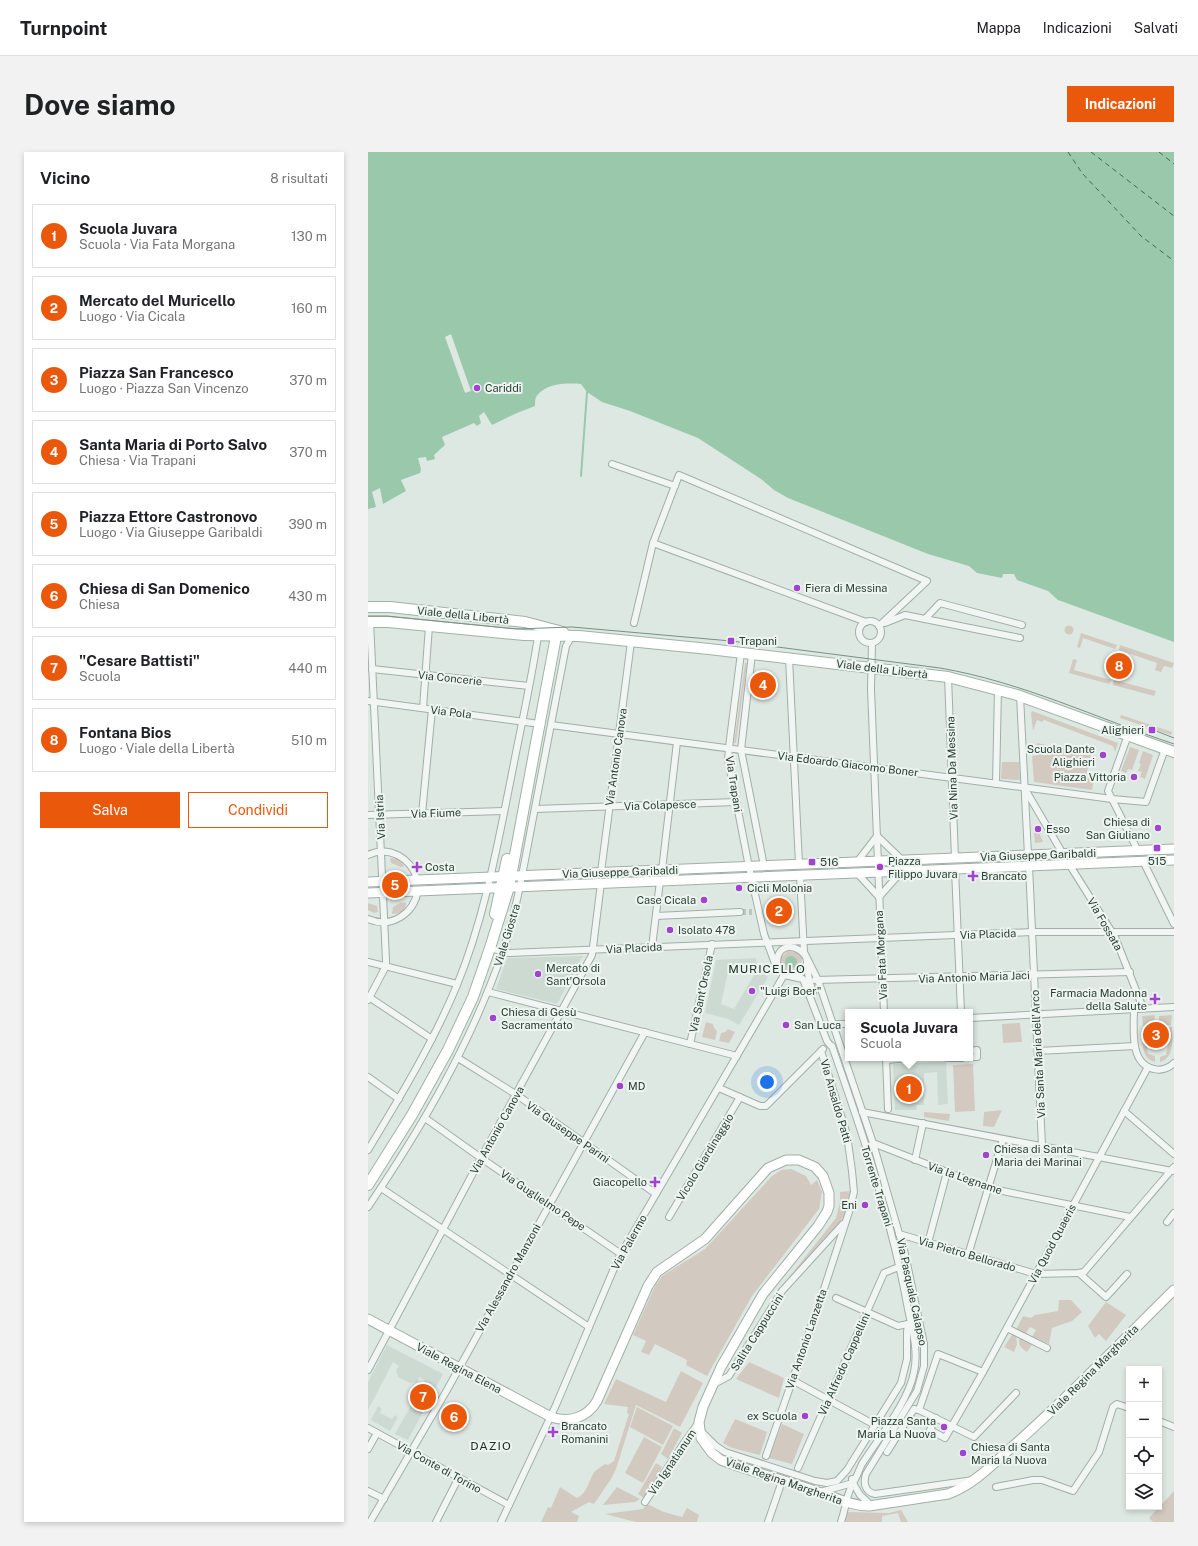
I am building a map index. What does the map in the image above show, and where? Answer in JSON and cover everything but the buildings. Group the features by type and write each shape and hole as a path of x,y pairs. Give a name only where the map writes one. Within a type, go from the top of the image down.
{"main road":[{"name":"Viale della Libertà","path":"368,607 390,607 525,622 562,636"},
{"name":"Viale della Libertà","path":"369,622 631,642 789,658 948,677 1020,696 1170,750"},
{"name":"Viale Giostra","path":"368,1185 412,1115 451,1044 473,997 490,948 505,887 533,723 562,636"},
{"name":"Viale Giostra","path":"507,876 562,636"},
{"name":"Via Giuseppe Garibaldi","path":"368,882 1174,850"},
{"name":"Via Giuseppe Garibaldi","path":"368,893 1174,860"},
{"path":"751,877 764,866"},
{"name":"Viale Giostra","path":"368,1172 407,1111 451,1030 467,995 505,887"},
{"path":"551,1417 563,1420 578,1418 594,1406 604,1387 648,1286 657,1272 705,1239 768,1168 786,1160 798,1160 809,1164 819,1171 828,1186 830,1199 827,1212 818,1226 763,1294 721,1368 703,1407 699,1426"},
{"name":"Viale Regina Margherita","path":"699,1426 701,1438 704,1444 718,1458 782,1481 860,1506 872,1506 948,1494 956,1491 975,1479 1032,1430 1174,1290"},
{"name":"Viale Regina Elena","path":"368,1319 551,1417"}],"street":[{"path":"612,464 675,486"},
{"path":"634,623 653,543 679,474 927,581 879,626"},
{"path":"653,543 866,622 873,622 879,626 880,629 880,636 876,642 865,642 860,637 859,630 866,622"},
{"path":"925,619 940,603 1022,625"},
{"path":"879,626 896,617 905,615 1020,638"},
{"name":"Via Istria","path":"369,622 372,669 371,701 383,881 386,966"},
{"path":"423,708 429,626"},
{"path":"368,1150 399,1099 432,1039 457,984 480,916 488,887 504,811 538,636"},
{"name":"Viale Giostra","path":"368,1207 425,1118 458,1058 488,992 503,952 521,886 551,725 562,636"},
{"name":"Via Antonio Canova","path":"601,872 631,642"},
{"path":"857,862 877,836 871,668 872,643"},
{"name":"Via Trapani","path":"741,653 728,759 751,877 766,942 778,969"},
{"name":"Via Trapani","path":"752,654 741,750 764,866"},
{"path":"789,658 800,864"},
{"name":"Via Concerie","path":"372,669 529,686"},
{"name":"Via Nina Da Messina","path":"948,677 955,858"},
{"path":"996,784 998,689"},
{"path":"1020,696 1028,855"},
{"name":"Via Pola","path":"371,701 533,723"},
{"path":"422,814 432,709"},
{"name":"Via Edoardo Giacomo Boner","path":"551,725 1025,788 1146,802 1170,750"},
{"path":"1128,736 1108,792 1138,851"},
{"path":"662,870 677,742"},
{"path":"1025,788 1063,854"},
{"name":"Via Colapesce","path":"535,809 736,802"},
{"name":"Via Fiume","path":"368,815 504,811"},
{"path":"877,836 902,861"},
{"name":"Via Fata Morgana","path":"877,836 884,1009"},
{"path":"368,855 381,849 404,858 412,867 417,879"},
{"path":"1143,861 1174,924"},
{"name":"Via Fossata","path":"1069,864 1115,937 1143,1008"},
{"name":"Via Santa Maria dell'Arco","path":"1028,866 1042,1146"},
{"path":"955,869 961,1009"},
{"path":"857,873 879,897 902,872"},
{"path":"800,875 806,980 830,1040 829,1048 866,1158 896,1268 908,1324 912,1359 908,1382 860,1463 852,1480 853,1483 838,1522"},
{"path":"652,947 660,880"},
{"name":"Via Antonio Canova","path":"368,1370 481,1158 517,1095 592,955 601,883"},
{"path":"368,919 385,925 397,920 407,913 415,903 418,890"},
{"path":"752,912 759,911"},
{"path":"656,916 740,912"},
{"name":"Via Placida","path":"490,948 503,952 593,950 1032,932 1174,932"},
{"path":"803,942 783,949 778,956 778,969 784,975 795,977 801,974 806,962"},
{"name":"Via Sant'Orsola","path":"690,1044 712,944"},
{"path":"788,947 797,948 804,952"},
{"name":"Via Pasquale Calapso","path":"804,952 818,980 845,1060"},
{"path":"368,962 457,984"},
{"path":"386,966 369,999 432,1039"},
{"name":"Via Antonio Maria Jaci","path":"795,977 806,980 882,980 1130,972"},
{"name":"Via Palermo","path":"501,1522 551,1417 621,1254 784,975"},
{"path":"488,992 563,1010 737,1056"},
{"path":"973,1018 1174,1007"},
{"path":"1134,1009 1135,1046 1140,1061 1148,1068 1158,1070 1168,1068 1174,1063"},
{"path":"833,1024 845,1024"},
{"name":"Via Alessandro Manzoni","path":"370,1522 459,1367 645,1032"},
{"path":"719,1088 760,1106 766,1106 821,1051 830,1045"},
{"name":"Torrente Trapani","path":"830,1045 832,1046 850,1099 890,1229 916,1350 914,1373 907,1392 862,1465 853,1483"},
{"path":"1038,1051 1135,1046"},
{"path":"973,1051 977,1050 977,1057 973,1057"},
{"name":"Via Ansaldo Patti","path":"821,1051 844,1124 852,1171 854,1192 846,1222"},
{"name":"Via Giuseppe Parini","path":"458,1058 517,1095 656,1194"},
{"name":"Via Pasquale Calapso","path":"845,1061 872,1143 899,1234 922,1333 924,1349 924,1366 920,1384 915,1395 866,1474 864,1481 865,1486 868,1491 875,1494 975,1479"},
{"path":"886,1061 888,1108"},
{"name":"Via Quod Quaeris","path":"953,1423 1148,1068"},
{"path":"368,1077 399,1099"},
{"name":"Vicolo Giardinaggio","path":"669,1217 740,1097"},
{"path":"1124,1111 1174,1154"},
{"path":"862,1112 1173,1170"},
{"name":"Via Guglielmo Pepe","path":"425,1118 621,1254"},
{"path":"915,1160 923,1123"},
{"path":"968,1255 1003,1139"},
{"name":"Via la Legname","path":"872,1143 988,1188 1130,1217"},
{"path":"1079,1273 1084,1272 1130,1217 1173,1170"},
{"path":"928,1243 947,1172"},
{"path":"381,1188 590,1327"},
{"path":"1167,1222 1174,1213"},
{"name":"Via Antonio Lanzetta","path":"766,1456 846,1222"},
{"name":"Salita Cappuccini","path":"714,1384 729,1376 782,1291 846,1222"},
{"name":"Via Pietro Bellorado","path":"899,1234 1036,1274 1079,1273"},
{"name":"Via Alfredo Cappellini","path":"798,1468 884,1273 896,1268"},
{"path":"1079,1273 1106,1297 1127,1274"},
{"path":"836,1298 898,1326 908,1324"},
{"path":"699,1426 716,1446 725,1452 815,1481 832,1482 841,1478 898,1389 903,1377 907,1359 908,1324"},
{"path":"1006,1328 1047,1348"},
{"path":"919,1410 938,1354 982,1372"},
{"path":"792,1380 875,1425"},
{"path":"887,1452 914,1409 953,1423 974,1437 1016,1393"},
{"path":"996,1487 1033,1480 1042,1480 1072,1491 1099,1452 1113,1407 1117,1404 1126,1407"},
{"path":"936,1418 930,1430 945,1438 953,1423"},
{"path":"1162,1422 1174,1427"},
{"name":"Via Ignatianum","path":"645,1502 686,1440 699,1426"},
{"name":"Via Conte di Torino","path":"368,1428 510,1505"},
{"path":"368,1449 377,1433"},
{"path":"436,1522 459,1477"},
{"path":"768,1522 782,1481"},
{"path":"819,1492 853,1483"},
{"path":"853,1483 860,1495 872,1506"},
{"path":"368,1491 384,1499"},
{"path":"841,1522 846,1510 846,1502"}],"shaded area":[{"path":"368,152 1174,152 1174,642 1058,600 1048,591 1017,580 1014,574 1003,574 1002,578 977,573 969,566 928,554 788,498 698,438 630,411 602,402 587,392 581,384 551,386 540,392 536,397 535,406 492,425 484,412 479,416 481,423 477,426 474,423 442,437 445,445 434,455 435,459 427,461 426,457 418,458 421,469 420,473 401,480 406,491 383,504 380,488 372,492 376,507 368,509"},
{"path":"1069,625 1074,630 1069,635 1064,630"},
{"path":"1081,633 1117,645 1115,649 1083,638 1080,648 1077,647"},
{"path":"1120,645 1174,663 1172,668 1164,666 1161,672 1155,670 1157,663 1119,650"},
{"path":"1073,659 1077,660 1074,670 1111,680 1109,684 1069,673"},
{"path":"1113,660 1124,663 1128,670 1113,668 1109,664 1110,661"},
{"path":"745,663 747,663 736,743 734,743"},
{"path":"1114,680 1156,691 1154,696 1113,685"},
{"path":"1032,711 1118,743 1115,752 1113,746 1044,720 1042,722 1037,720 1033,731"},
{"path":"1121,715 1172,732 1171,735 1120,718"},
{"path":"1037,743 1091,754 1086,776 1094,779 1092,790 1034,782 1032,756 1038,755 1041,747 1036,745"},
{"path":"1130,747 1139,750 1132,770 1128,769 1126,773 1121,771"},
{"path":"1143,751 1153,755 1145,779 1140,777 1142,772 1138,771 1141,764 1139,763"},
{"path":"1002,762 1019,762 1020,780 1001,779"},
{"path":"1039,832 1043,842 1035,843 1034,833"},
{"path":"390,858 399,860 404,867 391,863"},
{"path":"406,902 404,910 392,914 393,907 400,903"},
{"path":"368,903 377,906 378,912 374,913 368,910"},
{"path":"788,951 798,953 802,958 801,968 795,972 786,972 780,964 781,957"},
{"name":"Mercato di Sant'Orsola","path":"583,956 557,1004 496,989 507,958"},
{"path":"789,956 793,956 797,962 793,968 789,968 785,964 785,960"},
{"name":"\"Luigi Boer\"","path":"756,958 757,966 760,971 768,977 739,1025 728,1019 705,1013 716,960","holes":["733,971 733,973 751,971 754,975 734,1009 721,1004 728,972"]},
{"path":"1155,1015 1154,1026 1143,1026 1142,1016"},
{"path":"1172,1015 1171,1025 1159,1025 1159,1016"},
{"path":"706,1022 713,1024 717,1031 715,1040 702,1037"},
{"path":"1020,1023 1022,1042 1003,1043 1002,1024"},
{"path":"1172,1027 1172,1048 1168,1057 1160,1062 1160,1057 1166,1055 1168,1045 1167,1028"},
{"path":"1142,1028 1147,1028 1147,1050 1149,1054 1155,1056 1155,1062 1147,1057 1143,1048"},
{"path":"728,1029 735,1032 729,1043 719,1041 721,1033"},
{"path":"946,1061 948,1104 938,1105 937,1072 924,1073 924,1105 916,1105 917,1110 895,1110 893,1064"},
{"path":"973,1064 975,1111 955,1112 953,1065"},
{"path":"1002,1110 994,1127 983,1126 984,1112"},
{"path":"924,1112 950,1114 949,1121 924,1117"},
{"path":"791,1169 806,1176 811,1185 817,1180 822,1192 819,1209 752,1296 707,1376 686,1365 687,1360 655,1344 649,1355 641,1352 646,1341 633,1335 655,1286 662,1276 705,1249 772,1176 781,1170"},
{"path":"850,1191 845,1214 834,1232 787,1280 836,1218 840,1202 840,1192"},
{"path":"1059,1300 1071,1300 1082,1312 1072,1321 1052,1328 1049,1344 1032,1337 1036,1330 1030,1327 1026,1333 1016,1330 1023,1316 1031,1318 1035,1315 1058,1311"},
{"path":"1106,1302 1126,1315 1106,1341 1099,1334 1095,1338 1088,1326"},
{"path":"1012,1335 1016,1335 1017,1344 1014,1352 1004,1347"},
{"path":"1020,1337 1033,1343 1027,1352 1020,1346"},
{"path":"387,1345 443,1374 408,1440 395,1434 425,1380 419,1377 418,1382 410,1383 398,1377 396,1370 399,1366 393,1362 368,1410 368,1382"},
{"path":"749,1362 784,1378 779,1398 736,1379"},
{"path":"681,1371 703,1383 680,1427 636,1405 616,1469 594,1504 589,1502 571,1512 579,1516 577,1522 541,1522 548,1507 551,1508 560,1487 577,1498 585,1491 595,1471 605,1464 608,1465 614,1461 629,1414 627,1413 628,1407 604,1404 616,1379 666,1402"},
{"path":"378,1406 382,1409 380,1413 392,1419 395,1415 398,1417 390,1431 371,1420"},
{"path":"637,1407 673,1426 663,1445 630,1427"},
{"path":"735,1419 767,1432 760,1455 732,1448 723,1443"},
{"path":"782,1424 804,1434 792,1464 769,1458"},
{"path":"674,1428 682,1433 668,1459 661,1454"},
{"path":"644,1437 662,1447 643,1483 625,1473"},
{"path":"656,1463 662,1467 644,1498 638,1494"},
{"path":"617,1487 640,1499 635,1502 603,1505"},
{"path":"1174,1491 1174,1522 1153,1522 1149,1518 1156,1510 1162,1510 1162,1504"},
{"path":"647,1504 664,1512 682,1517 687,1508 699,1515 697,1522 636,1522 605,1514 643,1509"},
{"path":"901,1510 908,1522 901,1522 898,1513 882,1516 882,1522 845,1522 848,1512 889,1513"}],"pier":[{"path":"451,334 471,391 465,393 445,337"}],"waterway":[{"path":"581,476 587,392"}],"ferry route":[{"path":"1068,152 1082,173 1141,236 1174,261"},
{"path":"1091,152 1174,216"},
{"path":"1159,152 1174,164"}],"tunnel":[{"path":"740,912 752,912"}],"tram line":[{"path":"368,616 387,616 516,629 572,627 731,641 940,668 970,674 1030,691 1174,744"},
{"path":"1151,729 1174,738"}],"place":[{"name":"Cariddi","path":"477,388"},
{"name":"Fiera di Messina","path":"797,588"},
{"name":"Trapani","path":"731,641"},
{"name":"Fontana Bios","path":"1119,666"},
{"name":"Santa Maria di Porto Salvo","path":"763,685"},
{"name":"Alighieri","path":"1152,730"},
{"name":"Scuola Dante Alighieri","path":"1103,755"},
{"name":"Piazza Vittoria","path":"1134,777"},
{"name":"Chiesa di San Giuliano","path":"1158,828"},
{"name":"Esso","path":"1038,829"},
{"name":"515","path":"1157,848"},
{"name":"516","path":"812,862"},
{"name":"Costa","path":"417,867"},
{"name":"Piazza Filippo Juvara","path":"880,867"},
{"name":"Brancato","path":"973,876"},
{"name":"Piazza Ettore Castronovo","path":"395,885"},
{"name":"Cicli Molonia","path":"739,888"},
{"name":"Case Cicala","path":"704,900"},
{"name":"Mercato del Muricello","path":"779,911"},
{"name":"Isolato 478","path":"670,930"},
{"name":"Mercato di Sant'Orsola","path":"538,974"},
{"name":"\"Luigi Boer\"","path":"752,991"},
{"name":"Farmacia Madonna della Salute","path":"1155,999"},
{"name":"Chiesa di Gesù Sacramentato","path":"493,1018"},
{"name":"San Luca","path":"786,1025"},
{"name":"Piazza San Francesco","path":"1156,1035"},
{"name":"MD","path":"620,1086"},
{"name":"Scuola Juvara","path":"909,1089"},
{"name":"Chiesa di Santa Maria dei Marinai","path":"986,1155"},
{"name":"Giacopello","path":"655,1182"},
{"name":"Eni","path":"865,1205"},
{"name":"\"Cesare Battisti\"","path":"423,1397"},
{"name":"ex Scuola","path":"805,1416"},
{"name":"Chiesa di San Domenico","path":"454,1417"},
{"name":"Piazza Santa Maria La Nuova","path":"944,1427"},
{"name":"Brancato Romanini","path":"553,1432"},
{"name":"Chiesa di Santa Maria la Nuova","path":"963,1453"}],"district":[{"name":"MURICELLO","path":"767,969"},
{"name":"DAZIO","path":"491,1446"}]}
